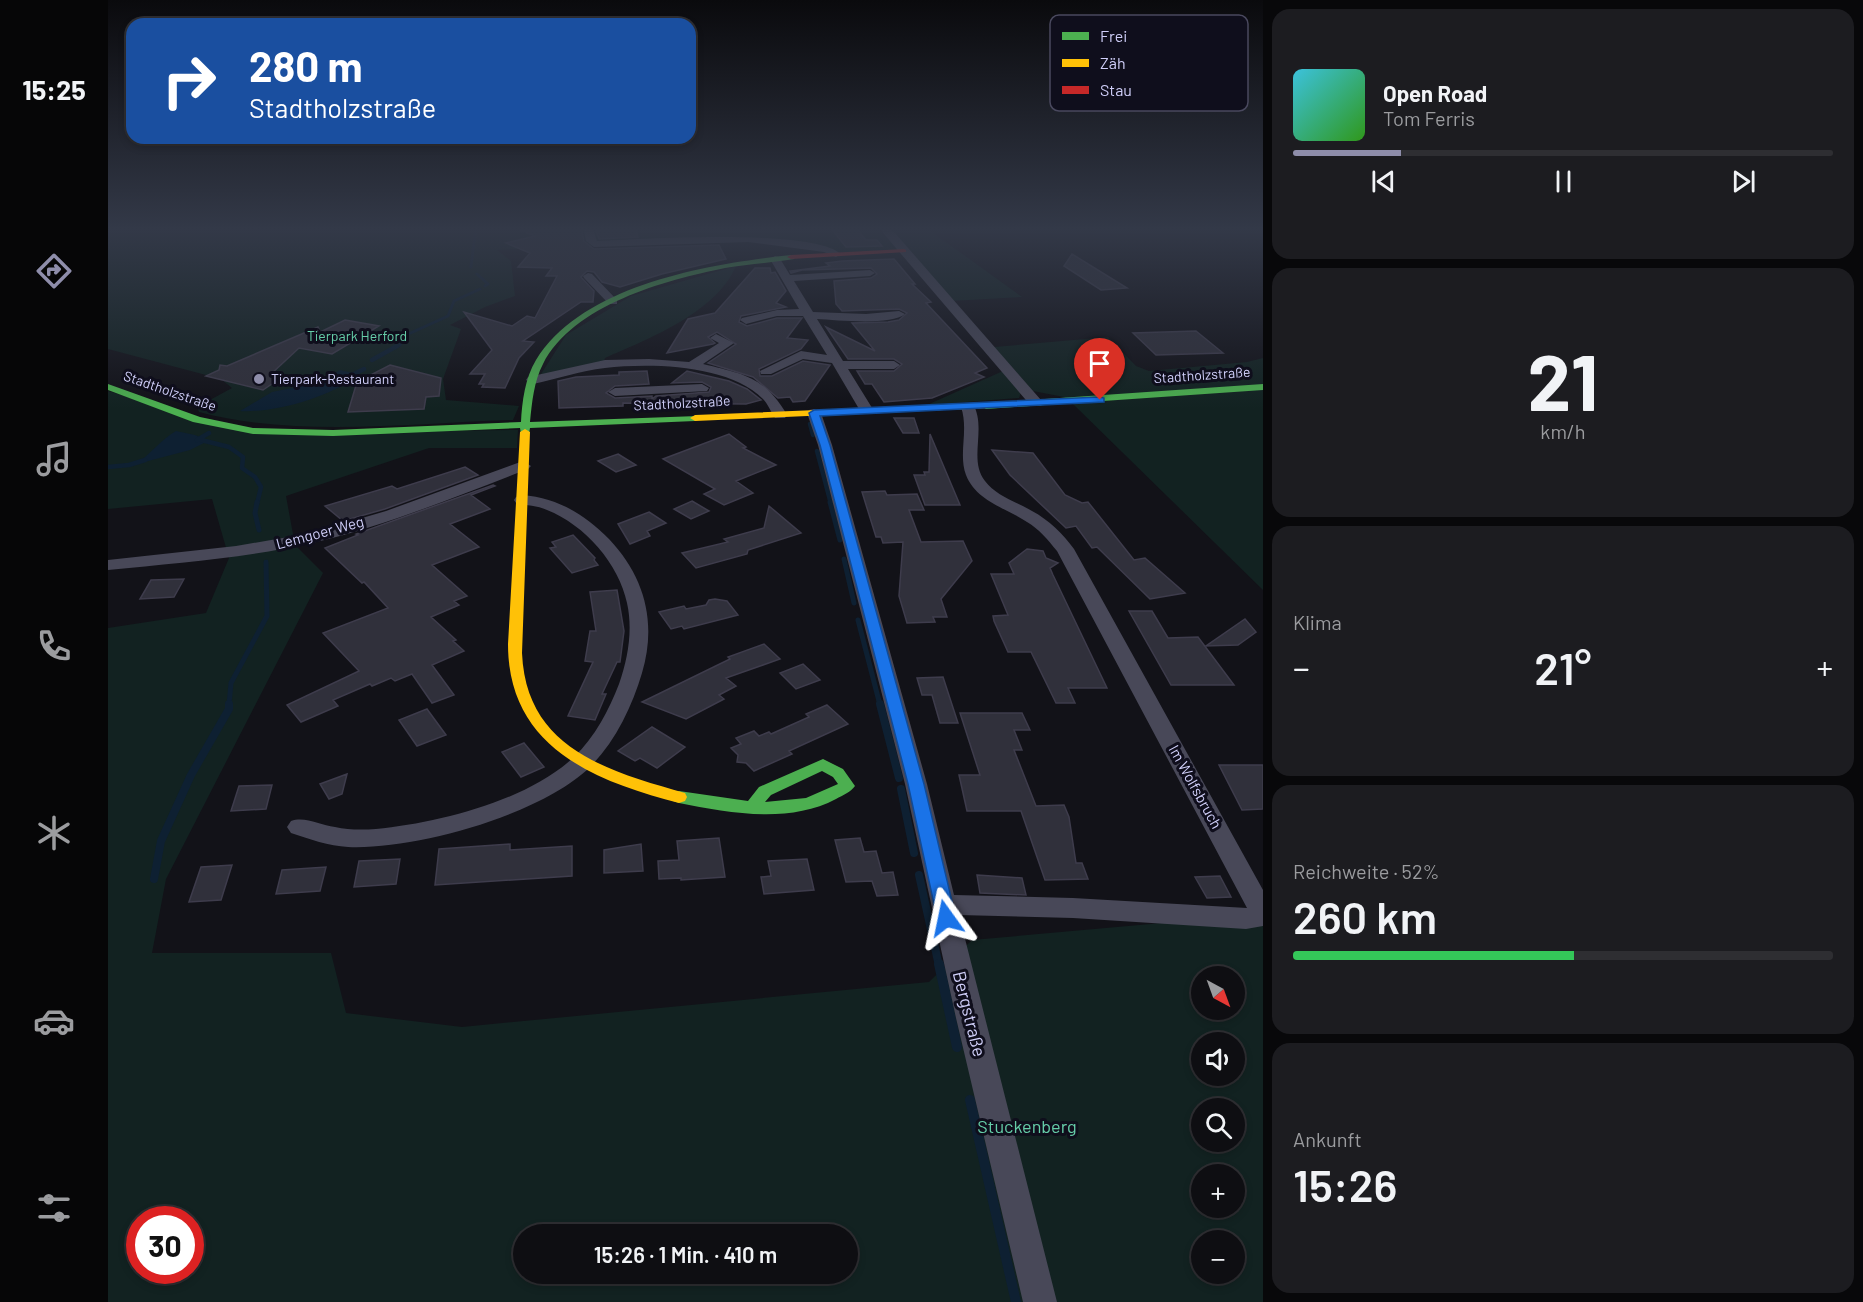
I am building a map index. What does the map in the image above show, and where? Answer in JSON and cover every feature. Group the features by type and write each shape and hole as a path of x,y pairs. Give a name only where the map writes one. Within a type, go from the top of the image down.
{"street":[{"path":"599,288 613,302"},
{"path":"644,288 613,302 575,324 559,337 538,365 533,380 525,427 518,541 516,666 519,685 534,718 557,746 581,763 627,784 717,805 754,806 788,806 816,801 839,793 847,786 842,776 824,764 765,791 754,806"},
{"path":"793,288 867,411"},
{"path":"936,288 1036,403"},
{"path":"746,320 777,313 866,318 899,314"},
{"path":"692,366 728,344 716,338"},
{"path":"766,371 801,356 838,363 894,365"},
{"path":"533,380 603,364 658,363 692,366 724,374 753,385 774,401 780,415"},
{"path":"658,363 661,389"},
{"name":"Stadtholzstraße","path":"108,387 205,422 252,430 345,433 968,407 1263,387"},
{"path":"615,392 702,388"},
{"name":"Im Wolfsbruch","path":"944,905 1073,908 1246,919 1258,917 1260,908 1065,549 1052,532 1035,519 991,494 975,479 972,459 974,437 968,407"},
{"name":"Bergstraße","path":"814,413 825,445 904,740 1040,1302"},
{"name":"Lemgoer Weg","path":"108,565 245,551 314,537 348,528 523,466"},
{"path":"299,827 347,838 386,838 431,829 525,798 554,784 581,763 606,732 629,687 639,649 639,614 634,586 604,544 587,527 570,514 545,502 522,500"}],"green space":[{"name":"Tierpark Herford","path":"108,288 514,288 515,296 485,307 450,325 461,329 443,379 446,400 519,406 513,420 395,426 315,427 236,420 199,412 197,407 232,388 221,379 108,349"},
{"path":"660,288 722,288 713,298 679,323 605,358 604,362 541,374 566,335 631,296"},
{"path":"940,288 1009,288 1022,297 951,301"},
{"path":"1108,337 1136,366 1149,371 1247,362 1263,358 1263,590 1074,405 1064,397 1033,391 994,347"},
{"path":"1003,371 1021,392 1019,398 927,405"},
{"name":"Stuckenberg","path":"108,391 249,433 518,430 517,448 429,448 286,496 295,545 323,573 166,879 152,953 331,953 346,1013 462,1027 929,982 972,940 1263,914 1263,1302 108,1302 108,628 206,613 229,558 212,499 108,509"}],"water":[{"path":"340,370 358,376 332,391 302,402 270,409 240,411 272,392 317,383"},
{"path":"176,431 195,435 208,441 190,450 137,464 166,438"}],"building":[{"path":"551,288 591,288 594,291 593,302 581,302 523,341 534,342 519,358 505,388 482,387 484,384 479,384 485,374 470,374 492,350 464,312 512,326 527,316 535,318"},
{"path":"737,288 784,288 786,291 776,303 786,307 741,316 739,322 747,326 777,318 802,318 787,338 808,340 801,349 759,369 760,376 772,376 803,361 830,365 805,401 793,402 790,397 778,398 753,377 708,363 736,344 717,332 708,337 715,343 713,344 667,353 688,319 715,313"},
{"path":"835,288 916,288 931,302 926,303 987,368 975,373 984,377 932,398 884,402 872,384 865,384 857,371 894,371 902,364 894,359 848,359 826,327 875,351 852,323 899,320 907,313 899,309 842,311 836,304"},
{"path":"1098,288 1127,288 1101,290"},
{"path":"345,320 379,326 332,354 299,348 270,375 282,377 263,390 206,376 219,370 220,365 227,366 318,327 319,329 310,337"},
{"path":"1196,331 1223,353 1156,355 1133,333"},
{"path":"390,365 441,378 439,396 426,397 424,409 348,412 357,382"},
{"path":"647,371 649,384 615,386 606,393 615,398 652,396 652,399 656,396 709,392 711,387 702,382 672,383 687,371 729,381 747,389 761,400 746,404 623,403 623,406 559,408 558,381 576,377 619,375 619,372"},
{"path":"894,418 914,418 919,433 903,433"},
{"path":"729,434 746,447 743,448 776,465 736,481 753,493 724,505 704,494 715,489 663,459"},
{"path":"930,434 960,505 925,505 914,475 925,475 924,472 929,472"},
{"path":"992,450 1033,453 1065,495 1082,503 1088,502 1134,560 1145,558 1185,593 1150,599 1097,547 1092,548 1076,526 1066,528 1010,475"},
{"path":"618,454 636,465 616,472 598,461"},
{"path":"465,467 478,475 385,509 343,521 325,506 392,486 397,489"},
{"path":"495,486 471,495 490,509 450,524 479,547 432,565 467,596 454,601 459,605 431,617 456,640 453,641 464,651 432,665 454,695 432,703 412,674 395,681 391,678 372,686 370,684 333,700 338,706 301,722 287,705 359,671 323,633 388,608 364,582 362,583 325,548 358,535 356,534"},
{"path":"885,491 887,495 917,494 924,510 909,510 921,542 963,541 972,561 941,599 947,617 933,617 935,622 907,623 899,596 903,542 883,543 881,537 876,537 862,492"},
{"path":"692,501 709,511 691,519 674,509"},
{"path":"769,506 801,533 748,550 747,554 696,568 682,553 728,542 724,539 764,528"},
{"path":"649,512 666,523 647,531 650,536 630,544 618,524"},
{"path":"573,535 595,558 598,565 572,573 550,548 556,547 552,542"},
{"path":"1027,549 1043,551 1046,558 1058,563 1050,568 1107,688 1068,688 1075,703 1056,703 1031,652 1008,652 994,621 993,616 1008,615 991,574 1014,574 1009,563"},
{"path":"184,579 174,597 140,599 151,580"},
{"path":"617,590 624,631 620,662 617,662 602,694 606,694 595,720 568,716 593,662 585,661 590,631 596,631 590,592"},
{"path":"709,600 727,601 738,615 684,629 682,626 671,629 659,612 684,606 686,609 706,605"},
{"path":"1129,611 1152,611 1168,638 1198,637 1234,685 1171,685"},
{"path":"1245,619 1256,632 1238,645 1206,646"},
{"path":"764,644 780,659 726,678 736,686 719,695 724,699 686,719 642,702 730,659 728,657"},
{"path":"803,664 820,680 796,689 780,673"},
{"path":"943,677 958,723 940,723 932,695 922,695 917,678"},
{"path":"827,705 848,724 789,751 792,754 754,771 746,763 737,762 738,755 731,748 741,744 736,738 754,731 759,736 769,732 771,734 809,717 806,714"},
{"path":"427,709 446,735 417,746 399,720"},
{"path":"960,713 1022,713 1030,730 1014,730 1022,750 1014,750 1036,806 1064,805 1069,817 1076,863 1082,863 1088,879 1045,880 1021,811 967,811 959,775 980,775"},
{"path":"652,727 685,747 657,768 640,758 635,761 618,751"},
{"path":"524,743 544,767 521,777 502,752"},
{"path":"1219,765 1263,765 1263,809 1242,810"},
{"path":"347,774 342,794 329,799 320,784"},
{"path":"272,785 266,809 231,811 239,786"},
{"path":"719,838 725,877 659,879 658,861 679,860 677,841"},
{"path":"860,838 864,852 876,851 882,873 893,872 898,895 877,896 872,881 846,882 835,840"},
{"path":"510,844 510,850 572,846 572,876 435,885 439,849"},
{"path":"641,844 643,871 604,873 604,850"},
{"path":"400,859 396,884 354,887 359,861"},
{"path":"807,859 814,890 764,894 761,877 771,876 768,861"},
{"path":"232,865 221,900 189,902 201,867"},
{"path":"326,867 320,891 276,894 282,870"},
{"path":"977,875 1022,878 1026,895 980,893"},
{"path":"1220,876 1231,897 1207,898 1195,877"}],"waterway":[{"path":"395,348 400,345 404,336 448,316 454,301 480,289"},
{"path":"372,360 397,346"},
{"path":"350,376 364,369"},
{"path":"810,424 813,435"},
{"path":"197,440 209,433"},
{"path":"201,440 229,447 243,457 242,468 255,477 261,487 257,504"},
{"path":"817,451 831,504"},
{"path":"108,467 129,465 145,460"},
{"path":"257,502 255,513 259,530"},
{"path":"830,502 840,540"},
{"path":"844,559 854,603"},
{"path":"229,705 231,683 267,616 266,562"},
{"path":"858,620 880,705"},
{"path":"880,704 899,778"},
{"path":"154,879 161,841 191,775 229,709 229,705"},
{"path":"901,789 914,853"},
{"path":"919,875 939,966"},
{"path":"939,964 957,1047"},
{"path":"970,1100 1016,1302"}],"traffic: fast":[{"path":"525,432 533,378 540,361 558,337 585,316 645,288"},
{"path":"108,387 197,419 227,427 266,432 333,433 695,418"},
{"path":"986,406 1263,387"},
{"path":"679,797 732,806 789,807 822,799 847,786 838,773 823,764 765,791 754,805"}],"traffic: slow":[{"path":"695,418 986,406"},
{"path":"525,432 515,644 516,668 523,697 536,721 554,741 575,758 625,782 679,797"}],"place":[{"name":"Tierpark-Restaurant","path":"259,379"}],"route":[{"path":"946,918 916,784 825,445 814,413 1100,400"}]}
